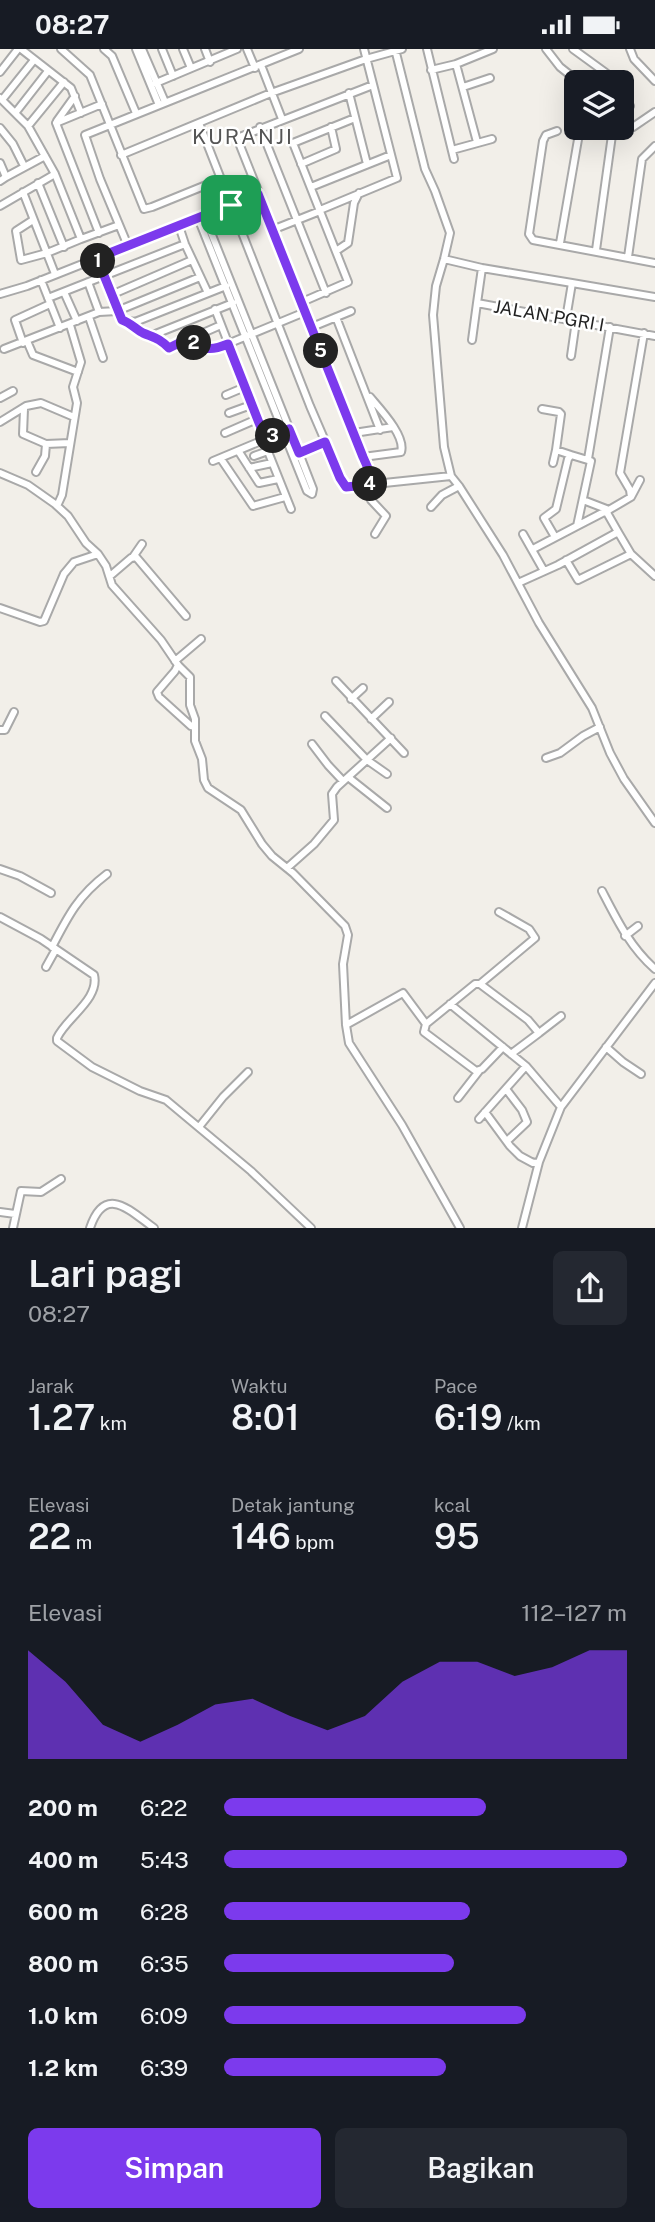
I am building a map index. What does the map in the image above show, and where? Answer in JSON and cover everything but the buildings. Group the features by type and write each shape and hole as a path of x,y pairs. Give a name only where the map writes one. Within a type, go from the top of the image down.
{"street":[{"path":"0,72 20,49 71,88 81,113"},
{"path":"61,49 90,75 142,207 146,209 220,179"},
{"path":"104,49 112,55 136,113"},
{"path":"136,49 162,103"},
{"path":"142,49 162,103"},
{"path":"162,49 173,76"},
{"path":"183,49 191,68"},
{"path":"205,49 210,62"},
{"path":"156,83 237,49"},
{"path":"247,49 258,66 282,119"},
{"path":"128,246 85,137 88,132 299,49"},
{"path":"272,230 397,179 364,49"},
{"path":"427,49 454,159"},
{"path":"431,70 456,64 493,49"},
{"path":"546,49 564,70"},
{"path":"573,49 601,70"},
{"path":"629,49 634,59 655,82"},
{"path":"121,155 271,93 397,50 425,169 450,233 436,286 433,315 443,438 451,476 503,555 539,623 592,708 624,779 655,823"},
{"path":"34,60 1,99 27,126 45,156 82,239"},
{"path":"456,64 477,142"},
{"path":"16,112 48,71"},
{"path":"463,87 490,78"},
{"path":"27,126 64,82"},
{"path":"373,85 237,138 375,484"},
{"path":"348,93 367,164"},
{"path":"56,123 75,96"},
{"path":"56,123 102,104"},
{"path":"634,127 655,113"},
{"path":"302,302 348,282 293,144 355,118"},
{"path":"56,123 99,233"},
{"path":"200,123 277,323 346,487 451,476"},
{"path":"260,127 326,293"},
{"path":"301,164 336,149 331,127"},
{"path":"0,128 13,144 24,166"},
{"path":"556,131 546,135 543,141 529,234 533,240 655,263"},
{"path":"452,150 492,139"},
{"path":"560,243 578,140"},
{"path":"596,250 611,140"},
{"path":"628,257 642,159 655,146"},
{"path":"311,187 391,155"},
{"path":"0,163 3,179 45,156"},
{"path":"0,207 55,174"},
{"path":"38,183 64,247"},
{"path":"23,193 55,274"},
{"path":"336,251 348,243 354,203 359,193"},
{"path":"0,294 258,194"},
{"path":"201,217 226,286 249,335"},
{"path":"201,217 286,430 307,491 312,494 313,489 299,453 286,430"},
{"path":"33,220 16,231 21,260 64,247 119,225"},
{"path":"179,226 208,293"},
{"path":"78,372 33,355 15,320 64,292 185,244"},
{"path":"97,258 117,311 122,320 129,322 226,286"},
{"path":"444,259 482,268 655,297"},
{"path":"111,295 192,260"},
{"name":"JALAN PGRI I","path":"482,268 477,303 655,336"},
{"path":"4,349 99,312 117,311 200,277"},
{"path":"41,280 60,328"},
{"path":"88,282 99,312"},
{"path":"566,319 572,283"},
{"path":"57,506 62,495 77,398 73,387 80,355 64,292"},
{"path":"153,335 233,303"},
{"path":"472,340 477,303"},
{"path":"215,309 291,509"},
{"path":"312,327 351,311"},
{"path":"187,339 213,350 305,312"},
{"path":"89,317 103,358"},
{"path":"336,317 380,430"},
{"path":"570,356 576,321"},
{"path":"129,322 144,333 153,335 169,348 221,325"},
{"path":"588,459 610,327"},
{"path":"631,497 620,473 644,333"},
{"path":"226,395 245,387"},
{"path":"363,457 401,452 403,445 365,390"},
{"path":"0,398 13,391"},
{"path":"0,422 26,407 41,403 74,417"},
{"path":"229,413 251,405"},
{"path":"24,409 23,435 47,445 70,443"},
{"path":"542,409 561,414 553,463"},
{"path":"225,433 257,419"},
{"path":"354,433 393,427"},
{"path":"285,497 253,506 217,460 286,430"},
{"path":"299,453 325,442"},
{"path":"36,472 47,445"},
{"path":"556,450 592,461 577,526"},
{"path":"254,456 268,451"},
{"path":"239,452 260,484 278,479"},
{"path":"555,537 544,518 556,509 570,455"},
{"path":"249,468 272,463"},
{"path":"0,474 28,485 57,506 98,554 106,566 112,585 190,677 197,749 208,788 241,810 262,844 345,926 348,935 343,964 346,1025 352,1049 402,1125 460,1228"},
{"path":"533,549 631,497 640,480"},
{"path":"375,484 370,492 371,499 386,516 375,534"},
{"path":"431,506 442,495 459,486"},
{"path":"583,500 608,511 631,554 655,576"},
{"path":"518,583 618,532"},
{"path":"523,534 544,571"},
{"path":"110,576 133,557 142,544"},
{"path":"0,608 44,621 64,574 74,562 98,554"},
{"path":"566,560 579,580 631,554"},
{"path":"133,557 186,616"},
{"path":"195,727 186,722 157,692 177,663 201,639"},
{"path":"335,681 404,753"},
{"path":"351,699 363,688"},
{"path":"371,719 388,702"},
{"path":"0,730 5,730 14,712"},
{"path":"325,716 367,759 387,774"},
{"path":"546,758 561,753 600,727"},
{"path":"286,868 314,843 334,820 332,794 391,738"},
{"path":"312,744 328,765 387,808"},
{"path":"0,869 20,876 51,893"},
{"path":"46,967 71,909 107,874"},
{"path":"602,891 625,936 639,955 655,969"},
{"path":"479,1071 424,1032 426,1024 535,938 529,929 499,912"},
{"path":"0,917 90,971 95,979 86,1002 57,1035 57,1041 92,1067 140,1091 163,1098 251,1171 311,1228"},
{"path":"625,936 638,926"},
{"path":"522,1228 539,1162 561,1107 655,983"},
{"path":"480,984 528,1020 539,1033"},
{"path":"346,1025 403,993 426,1024"},
{"path":"450,1004 526,1066 561,1107"},
{"path":"511,1054 561,1016"},
{"path":"458,1098 479,1071 503,1047"},
{"path":"606,1047 641,1074"},
{"path":"479,1119 526,1066"},
{"path":"199,1127 248,1072"},
{"path":"506,1089 522,1109 527,1122 507,1141"},
{"path":"485,1112 526,1161 539,1162"},
{"path":"13,1228 21,1191 41,1192 61,1179"},
{"path":"89,1228 99,1209 103,1205 113,1203 124,1206 154,1228"},
{"path":"0,1212 15,1214"}],"district":[{"name":"KURANJI","path":"243,137"}],"route":[{"path":"258,194 375,484 346,487 325,442 299,453 289,429 265,438 228,344 213,350 187,339 169,348 153,335 144,333 122,320 117,311 97,258 231,205 258,194"}]}
